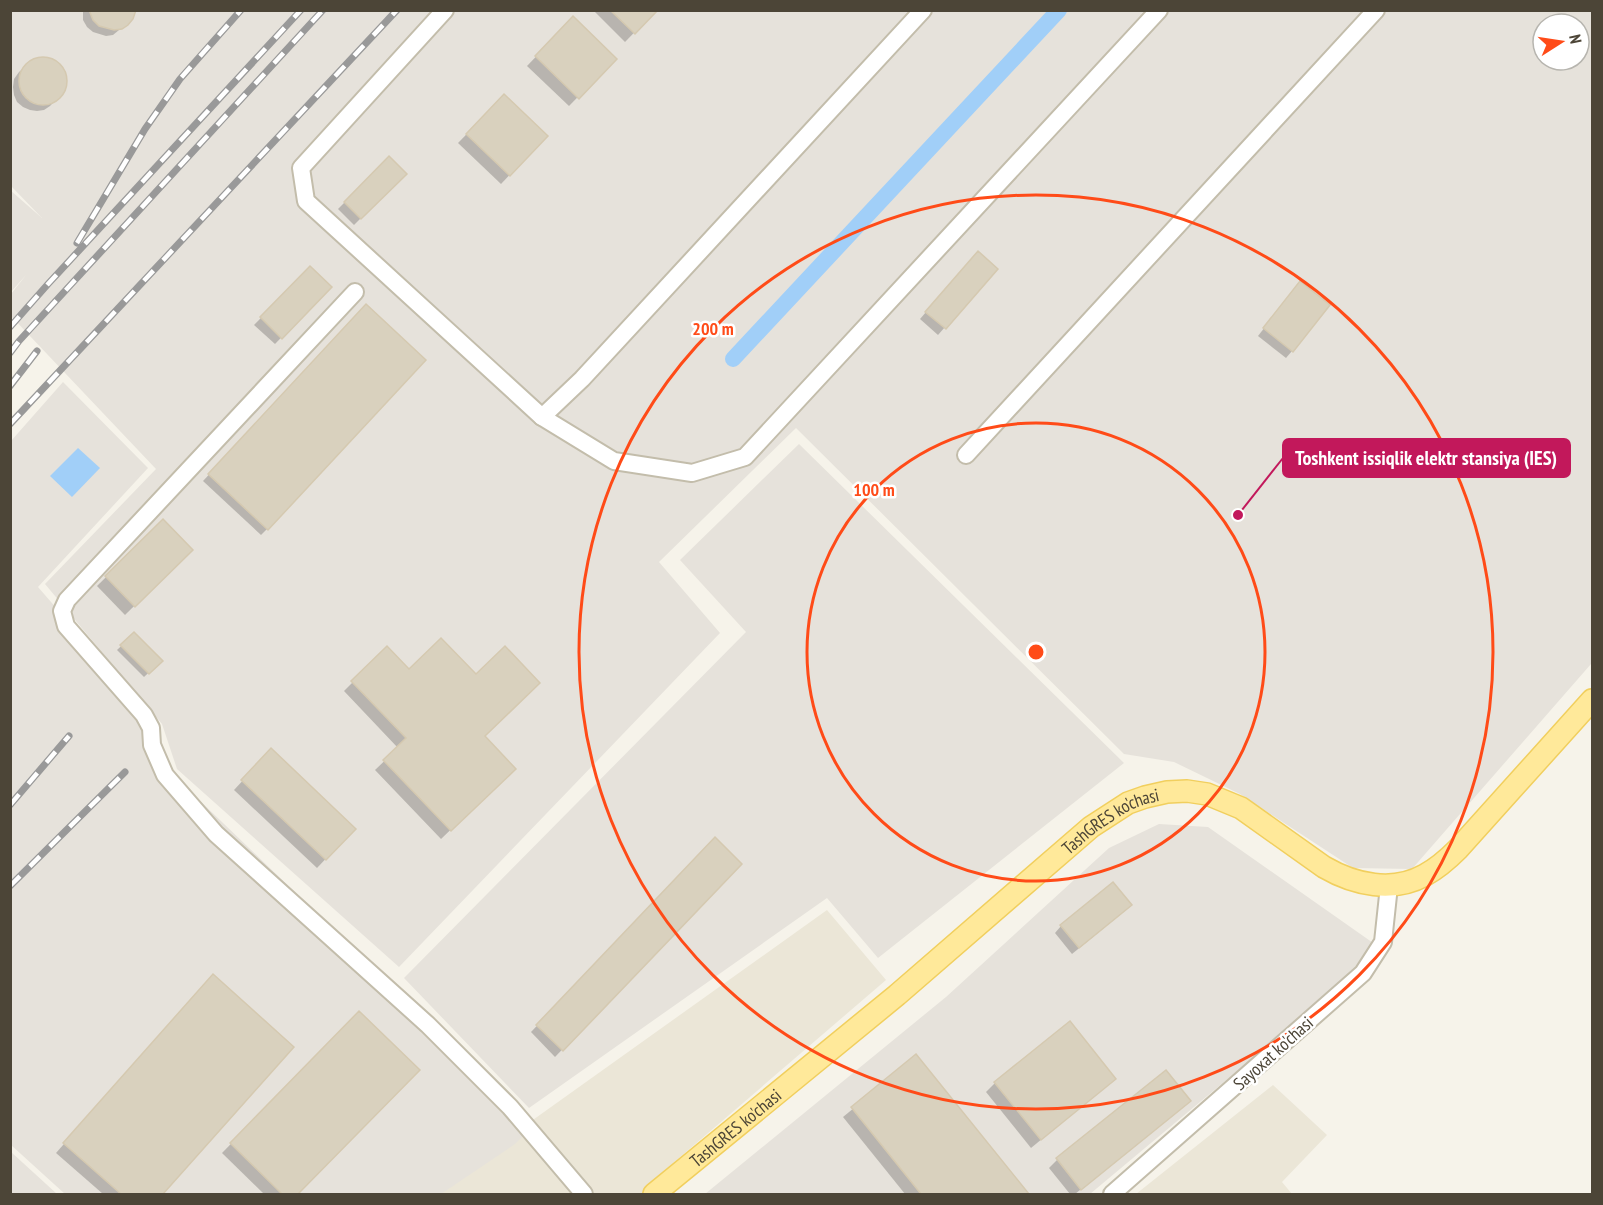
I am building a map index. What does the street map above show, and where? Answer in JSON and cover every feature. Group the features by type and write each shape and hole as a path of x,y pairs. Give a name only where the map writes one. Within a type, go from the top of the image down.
{"main road":[{"name":"TashGRES ko'chasi","path":"654,1194 897,995 1091,827 1128,803 1167,792 1187,791 1207,794 1241,808 1338,875 1362,883 1389,886 1418,879 1443,862 1466,840 1593,700"}],"street":[{"path":"446,10 302,168 306,201 542,417 614,461 692,473 745,457 1159,10"},
{"path":"542,417 582,379 923,10"},
{"path":"966,455 1376,10"},
{"path":"355,292 67,600 62,611 66,626 144,715 151,728 152,745 165,775 216,834 428,1025 510,1107 584,1194"},
{"name":"Sayoxat ko'chasi","path":"1112,1194 1363,973 1383,942 1389,886"}],"shaded area":[{"path":"11,11 1592,11 1591,664 1412,869 1353,868 1240,794 1174,762 1124,754 796,428 659,562 720,633 399,967 177,769 162,724 45,584 156,469 11,316 11,294 26,275 11,292 10,190 42,218 11,186"},
{"path":"63,382 148,468 38,587 157,724 169,771 386,980 528,1131 515,1144 441,1194 65,1194 11,1145 11,441"},
{"path":"799,444 1124,763 878,958 827,898 529,1108 404,978 746,632 680,560"},
{"path":"1159,824 1208,827 1376,945 1353,974 1090,1194 705,1194 946,997 1109,848"},
{"path":"827,910 886,980 658,1176 671,1194 423,1194 523,1127"},
{"path":"1273,1085 1327,1135 1282,1182 1292,1194 1136,1194"},
{"path":"11,1152 57,1194 11,1194"}],"water":[{"path":"78,448 100,468 72,497 50,476"}],"building":[{"path":"89,10 136,10 128,25 114,30 99,26 93,20"},
{"path":"610,10 658,10 635,34"},
{"path":"573,16 617,59 579,99 535,56"},
{"path":"38,57 48,57 60,64 67,76 67,86 60,98 48,105 38,105 23,94 19,86 19,76 30,61"},
{"path":"504,94 548,136 510,176 466,134"},
{"path":"389,156 407,174 361,219 344,202"},
{"path":"978,251 998,269 946,329 925,312"},
{"path":"310,266 332,287 282,339 260,317"},
{"path":"1300,281 1330,305 1293,352 1263,328"},
{"path":"366,304 426,360 268,530 208,474"},
{"path":"163,519 193,550 135,607 105,576"},
{"path":"134,632 163,661 149,674 120,645"},
{"path":"441,638 476,674 505,646 540,683 485,736 516,769 451,831 383,760 406,738 351,681 387,646 409,669"},
{"path":"271,748 356,829 326,860 241,780"},
{"path":"715,837 742,864 563,1051 536,1025"},
{"path":"1113,882 1132,905 1079,948 1060,925"},
{"path":"213,974 294,1047 163,1194 121,1194 63,1143"},
{"path":"359,1011 420,1070 298,1194 282,1194 230,1143"},
{"path":"1070,1021 1116,1079 1041,1140 994,1082"},
{"path":"916,1054 1029,1194 921,1194 851,1107"},
{"path":"1166,1070 1191,1101 1081,1190 1056,1158"}],"waterway":[{"path":"733,359 1059,10"}],"railway":[{"path":"77,243 145,129 180,79 241,10"},
{"path":"10,327 301,10"},
{"path":"10,353 323,10"},
{"path":"10,424 397,10"},
{"path":"10,386 37,351"},
{"path":"10,805 69,736"},
{"path":"10,886 125,772"}],"place":[{"name":"Toshkent issiqlik elektr stansiya (IES)","path":"1238,515"}]}
